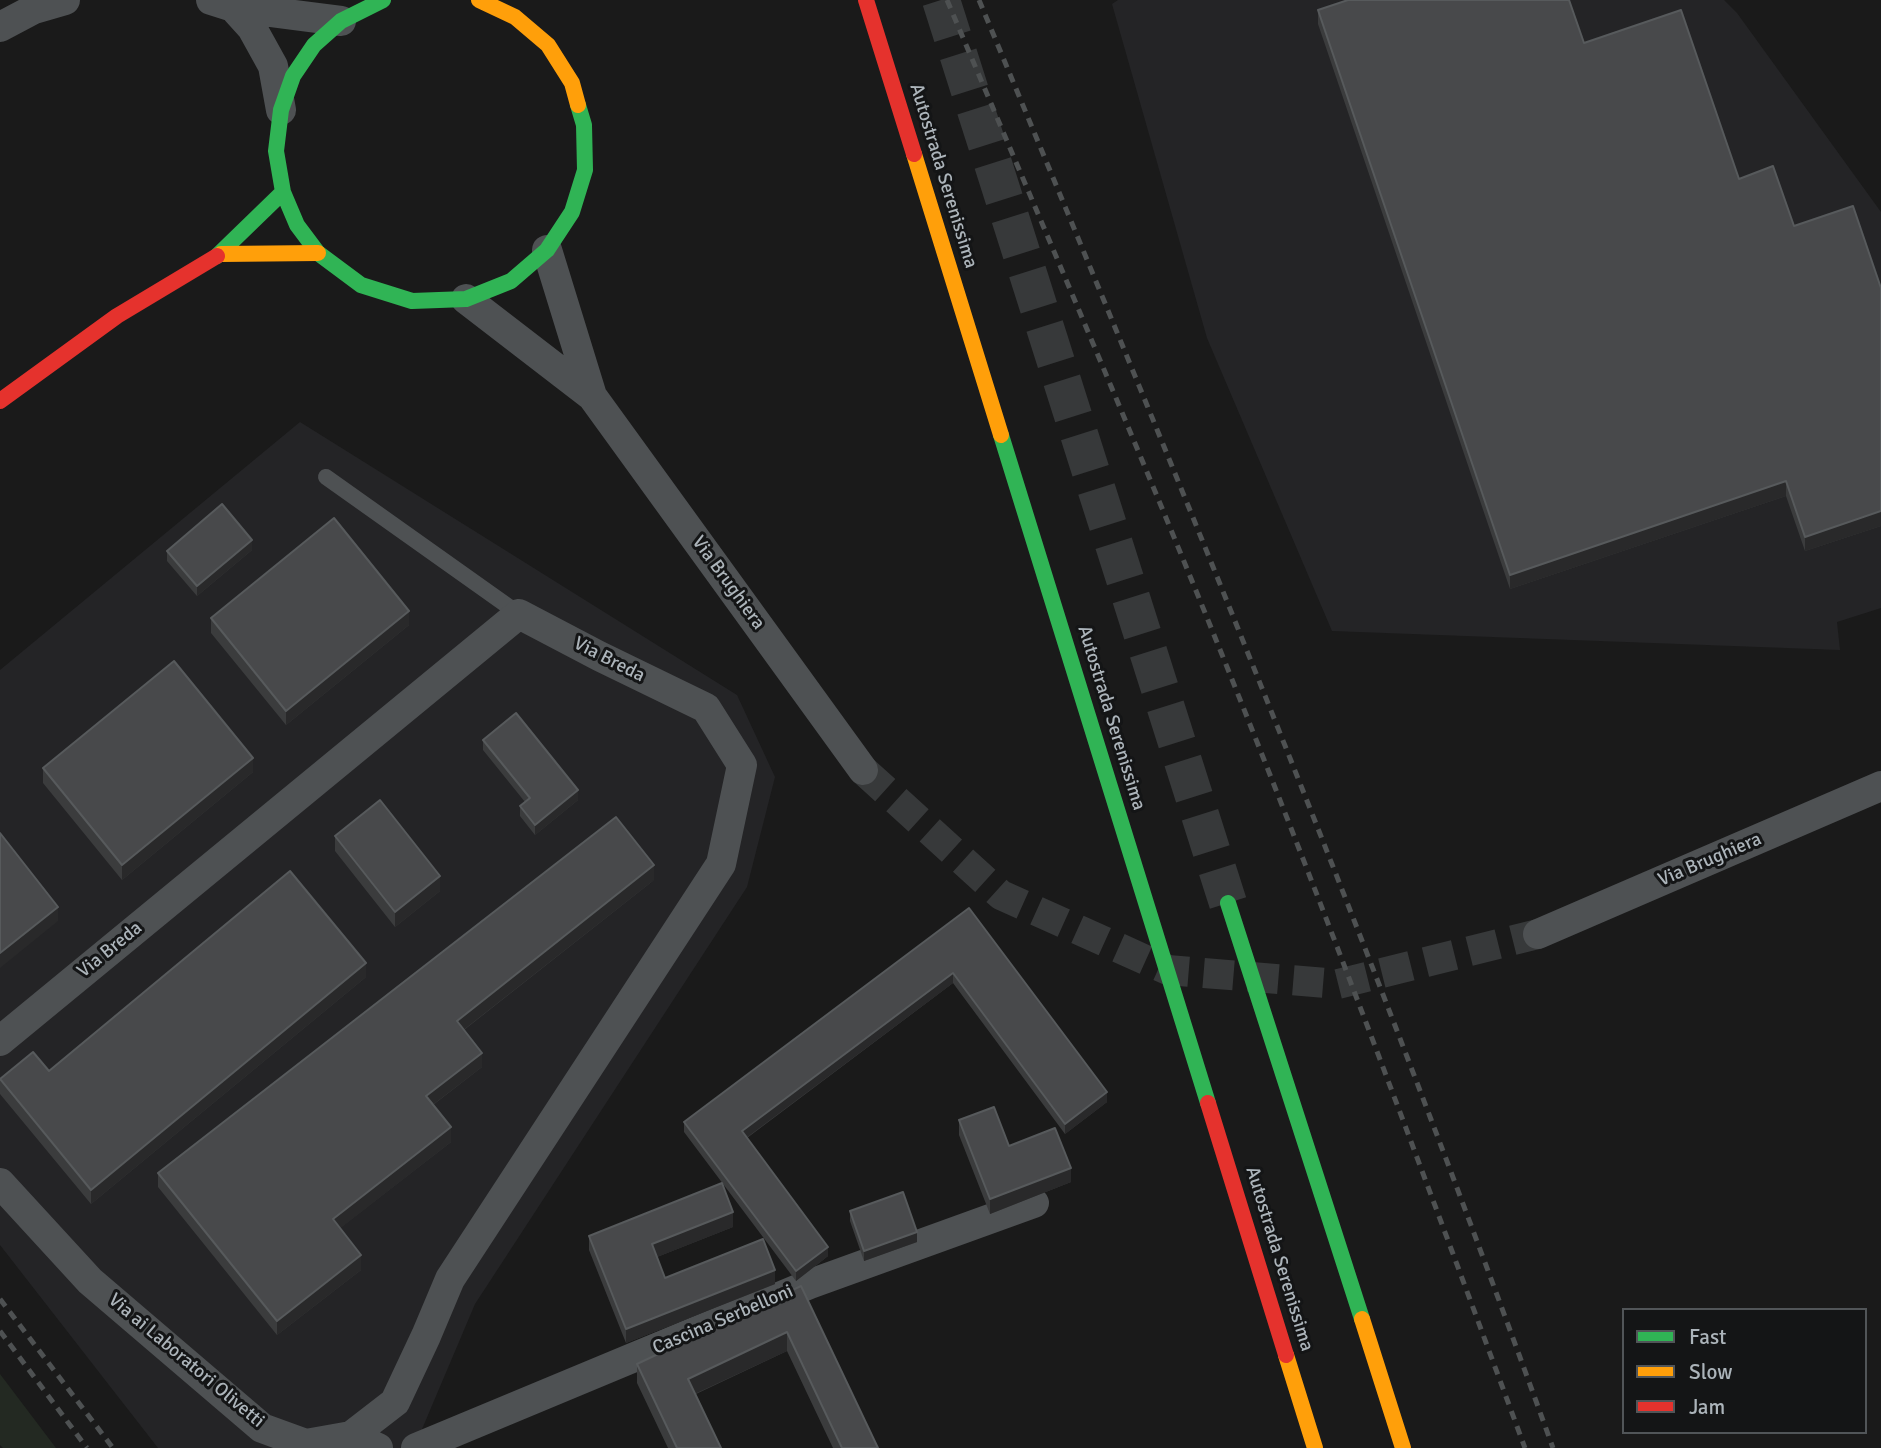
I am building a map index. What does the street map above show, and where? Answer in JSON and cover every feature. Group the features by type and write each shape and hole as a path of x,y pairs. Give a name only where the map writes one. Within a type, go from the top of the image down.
{"main road":[{"path":"383,0 341,21 314,45 293,76 281,110 276,151 283,192 297,225 318,253 361,285 412,301 466,299 511,281 547,250 572,212 584,170 584,125 572,83 548,45 516,17 479,0"},
{"name":"Autostrada Serenissima","path":"866,0 1315,1448"},
{"path":"544,23 548,45"},
{"path":"0,401 117,316 221,254 283,192"},
{"path":"221,254 318,253"},
{"path":"1228,903 1403,1448"}],"street":[{"path":"0,27 34,9 65,0"},
{"path":"222,4 341,21"},
{"path":"222,4 252,28 273,66 281,110"},
{"name":"Via Brughiera","path":"547,250 592,396"},
{"name":"Via Brughiera","path":"466,299 592,396 863,770"},
{"name":"Via Breda","path":"0,1041 519,614 706,708 742,765 721,863 450,1279"},
{"name":"Via Brughiera","path":"1538,934 1881,786"},
{"name":"Via ai Laboratori Olivetti","path":"0,1184 89,1281 262,1428 306,1444 351,1436 395,1402 450,1279"},
{"name":"Cascina Serbelloni","path":"416,1448 810,1284 1034,1203"},
{"path":"351,1436 378,1448"}],"lane":[{"path":"326,477 519,614"}],"shaded area":[{"path":"1118,0 1724,0 1737,13 1881,212 1881,608 1837,622 1840,650 1332,631 1207,338 1112,4"},
{"path":"300,422 737,695 775,777 747,887 475,1304 414,1448 158,1448 0,1245 0,670"},
{"path":"0,1374 56,1448 3,1448 0,1445"}],"building":[{"path":"1348,0 1569,0 1584,43 1681,10 1739,179 1773,166 1794,226 1853,206 1881,288 1881,511 1805,537 1786,481 1510,575 1318,10"},
{"path":"222,504 252,540 197,586 167,551"},
{"path":"334,518 409,611 286,711 211,618"},
{"path":"174,661 253,758 122,865 43,768"},
{"path":"516,713 578,790 535,825 520,806 530,798 483,740"},
{"path":"380,800 440,876 395,912 335,836"},
{"path":"616,817 654,865 457,1021 482,1053 426,1096 451,1127 333,1219 361,1255 277,1321 158,1173"},
{"path":"0,833 58,907 0,953"},
{"path":"290,871 366,963 91,1190 0,1079 33,1052 49,1071"},
{"path":"969,908 1107,1092 1065,1124 953,973 742,1131 828,1247 796,1271 684,1122"},
{"path":"994,1107 1009,1146 1055,1128 1071,1168 990,1199 959,1120"},
{"path":"722,1183 733,1212 652,1244 665,1278 763,1239 775,1270 626,1329 589,1236"},
{"path":"903,1192 917,1232 864,1251 850,1211"},
{"path":"801,1286 878,1448 842,1448 787,1332 688,1379 721,1448 677,1448 637,1364"}],"tunnel":[{"path":"941,0 1228,903"},
{"path":"863,770 1001,895 1168,970 1338,984 1538,934"}],"railway":[{"path":"947,0 1218,644 1359,1003 1525,1448"},
{"path":"979,0 1347,902 1553,1448"},
{"path":"0,1299 113,1448"},
{"path":"0,1331 87,1448"}],"traffic: fast":[{"path":"383,0 341,21 314,45 293,76 281,110 276,151 283,192 297,225 318,253 361,285 412,301 466,299 511,281 547,250 572,212 585,170 584,125 578,105"},
{"path":"217,256 283,192"},
{"path":"1001,435 1208,1103"},
{"path":"1228,903 1362,1319"}],"traffic: slow":[{"path":"479,0 515,17 548,45 572,83 578,105"},
{"path":"914,154 1001,435"},
{"path":"221,254 318,253"},
{"path":"1362,1319 1403,1448"},
{"path":"1286,1355 1315,1448"}],"traffic: jam":[{"path":"866,0 914,154"},
{"path":"0,401 117,316 217,256"},
{"path":"1208,1103 1286,1355"}]}
